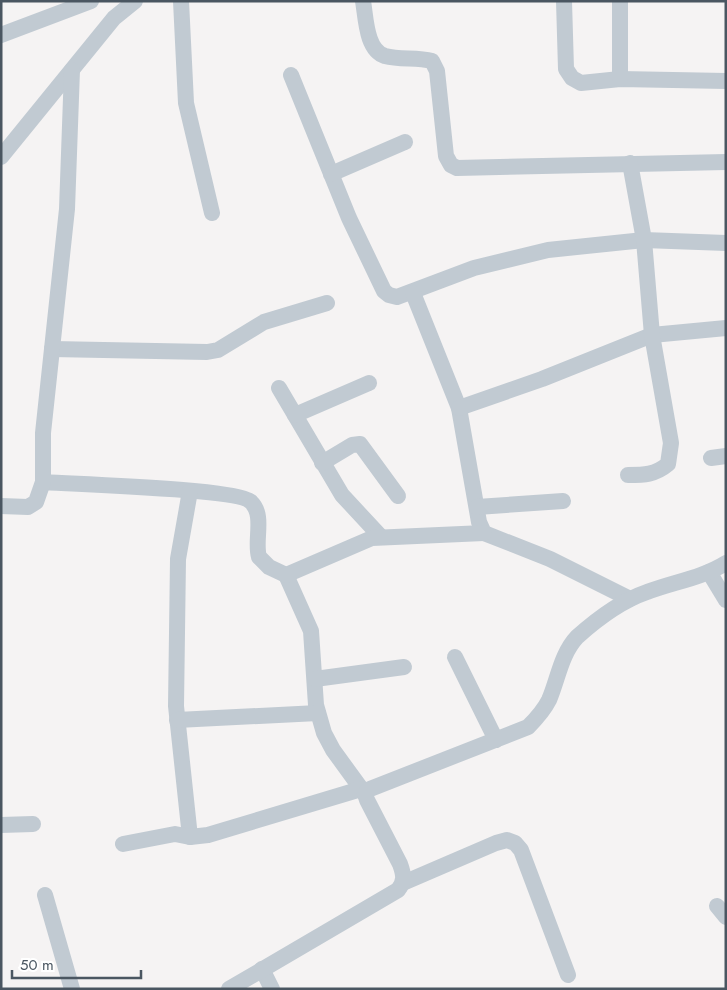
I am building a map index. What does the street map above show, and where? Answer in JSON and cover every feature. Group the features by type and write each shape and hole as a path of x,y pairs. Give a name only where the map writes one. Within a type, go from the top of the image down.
{"street":[{"path":"1,35 91,1"},
{"path":"1,157 114,18 135,1"},
{"path":"181,1 186,103 212,213"},
{"path":"363,1 371,43 377,51 386,56 432,61 437,70 446,156 451,165 457,168 726,162"},
{"path":"564,1 566,69 572,78 581,83 620,79 726,81"},
{"path":"620,1 620,79"},
{"path":"1,506 28,507 36,502 43,482 43,433 67,209 72,70"},
{"path":"291,75 349,218 384,291 389,295 396,297 413,293 474,268 548,250 644,240 726,243"},
{"path":"331,174 405,142"},
{"path":"628,474 647,475 659,471 668,464 671,455 671,443 652,335 644,240 630,163"},
{"path":"413,293 460,408 476,507 484,533"},
{"path":"52,349 208,352 231,343 264,322 327,303"},
{"path":"460,408 542,379 652,335 726,328"},
{"path":"295,415 369,383"},
{"path":"279,388 347,502 381,537"},
{"path":"322,463 352,445 360,444 398,496"},
{"path":"43,482 190,491 239,496 250,500 255,506 258,519 259,557 269,567 286,575 310,630 318,713 324,733 332,750 363,792 403,872 403,883"},
{"path":"190,491 178,559 177,720 190,837"},
{"path":"476,507 563,501"},
{"path":"286,575 360,543 381,537 484,533 550,559 630,599"},
{"path":"123,844 175,834 190,837 228,830 363,792 528,727 538,718 548,701 568,650 576,638 608,612 630,599 709,572 726,563"},
{"path":"709,572 726,600"},
{"path":"455,657 496,740"},
{"path":"315,679 404,667"},
{"path":"177,720 318,713"},
{"path":"1,825 33,824"},
{"path":"229,989 398,890 403,883 507,840 515,843 520,850 568,975"},
{"path":"45,895 72,989"},
{"path":"262,969 272,989"}]}
